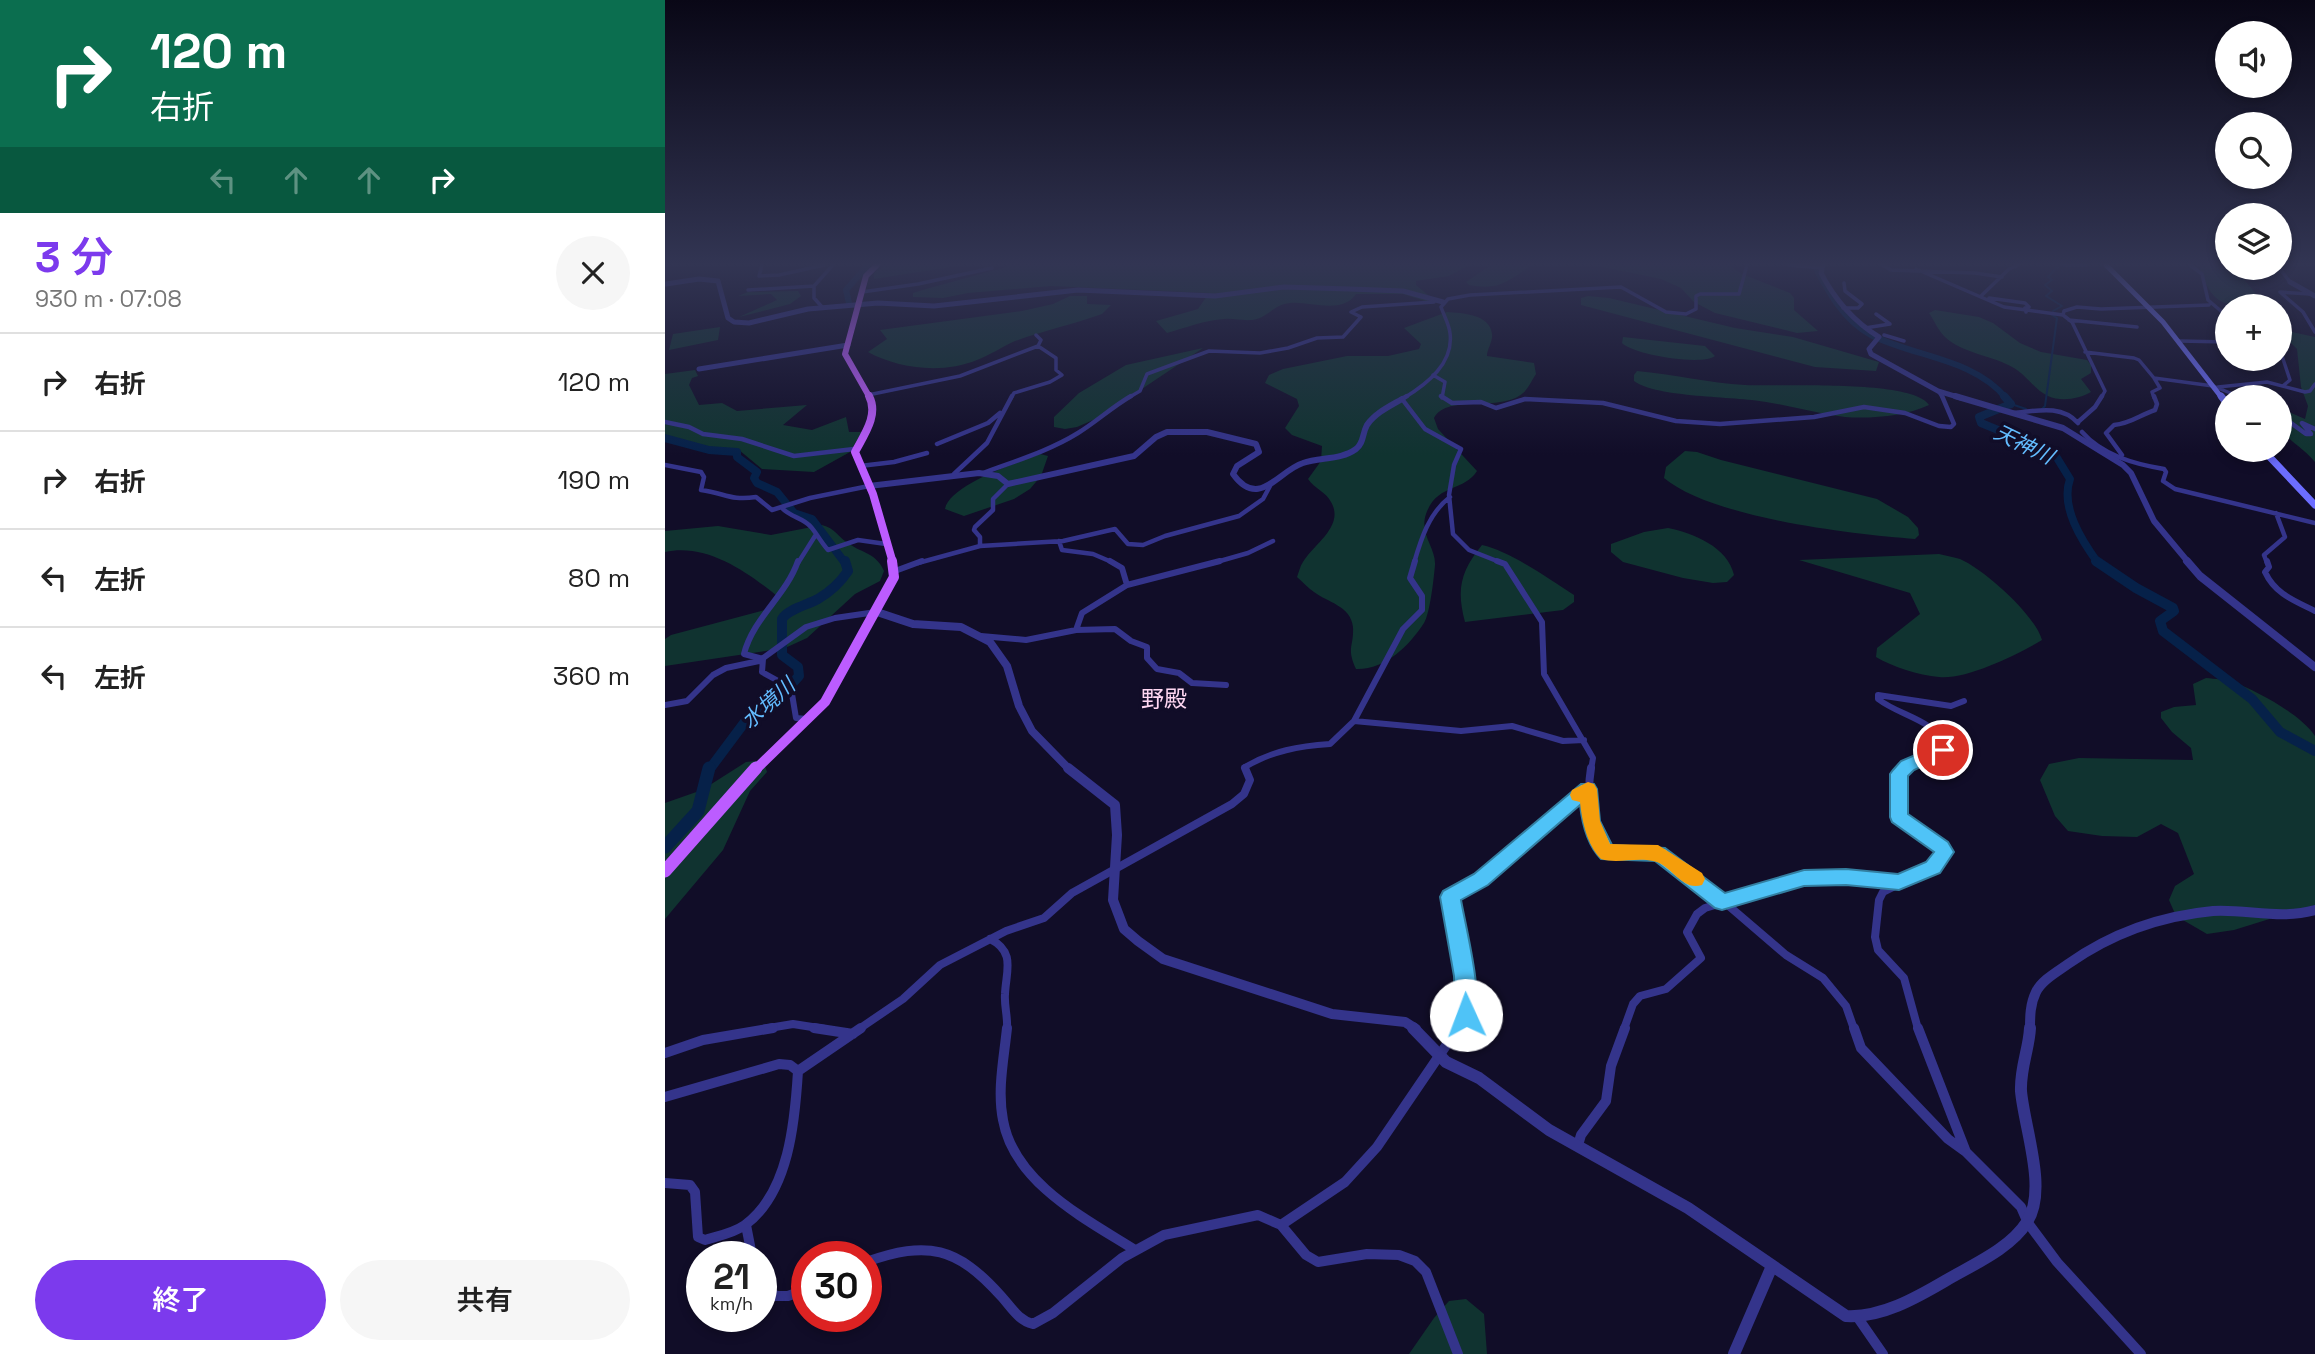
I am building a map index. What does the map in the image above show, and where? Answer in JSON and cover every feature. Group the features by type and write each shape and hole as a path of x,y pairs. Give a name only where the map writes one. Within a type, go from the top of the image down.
{"main road":[{"path":"665,871 758,766 825,702 890,588 895,571 869,486 854,449 872,417 868,395 845,357 853,328"},
{"path":"2168,328 2215,386"},
{"path":"2274,462 2315,505"}],"street":[{"path":"983,473 1050,448 1077,434 1111,407 1140,391 1147,374 1195,354 1216,350 1260,353 1288,348 1317,338 1343,337 1351,328"},
{"path":"895,571 927,559 980,546 1059,541 1115,529 1125,543 1133,546 1149,544 1165,536 1203,528 1251,509 1270,486 1299,464 1352,453 1362,444 1364,429 1370,419 1419,389 1445,360 1451,342 1449,328"},
{"path":"1865,328 1879,337 1904,341"},
{"path":"1873,328 1879,337"},
{"path":"2073,328 2105,391 2095,407 2078,422"},
{"path":"868,395 960,376 1038,346 1041,340 1036,335"},
{"path":"1879,337 1869,349 1871,354 1938,391 2072,432 2127,468 2149,513 2200,576 2315,667"},
{"path":"2179,341 2215,342"},
{"path":"699,369 848,345"},
{"path":"954,474 987,443 1014,393 1050,382 1062,375 1056,370 1056,358 1038,346"},
{"path":"2085,352 2134,358 2160,388 2152,393 2157,404 2155,410 2140,415 2128,424 2113,425 2106,433 2125,458"},
{"path":"2224,385 2284,385 2290,380 2287,371"},
{"path":"1433,375 1445,382 1441,397 1452,403 1481,402 1503,408 1525,399 1603,403 1675,421 1720,424 1814,417 1854,407 1905,413 1939,426 1951,427 1954,424 1950,411 1938,391"},
{"path":"2154,378 2215,386"},
{"path":"2292,388 2305,392 2310,391 2315,384"},
{"path":"1402,399 1426,429 1461,449 1454,465 1450,496 1453,534 1469,550 1504,564 1542,622 1544,674 1593,758 1588,789 1591,821 1603,849 1608,853 1658,853 1786,955 1823,978 1846,1006 1861,1048 1948,1139 1966,1152 2021,1207 2028,1223 2057,1262 2141,1354"},
{"path":"2011,412 2060,410 2078,422 2082,432 2095,444 2138,465 2164,469 2166,472 2162,481 2175,489 2315,523"},
{"path":"937,444 949,436 992,421 1003,412"},
{"path":"665,422 689,427 703,434 742,439 794,456 854,449"},
{"path":"2292,424 2305,434 2311,434 2302,423 2315,429"},
{"path":"980,546 980,537 974,530 975,527 993,510 993,499 1008,484 1082,465 1134,456 1148,448 1156,436 1167,430 1188,428 1256,444 1258,452 1237,466 1233,474 1240,482 1250,487 1270,486"},
{"path":"2072,432 2082,432"},
{"path":"860,466 872,468 927,453"},
{"path":"665,465 701,472 704,477 701,490 719,492 736,500 756,497 772,510 810,498 869,486 954,474 983,473 997,476 1008,484"},
{"path":"798,1071 903,999 940,965 990,939 1044,918 1072,893 1232,804 1244,794 1250,780 1245,767 1253,761 1298,746 1330,744 1353,722 1397,640 1422,610 1422,596 1410,578 1434,512 1442,501 1450,496"},
{"path":"782,508 787,514 810,525 815,536 828,550 863,540 886,544"},
{"path":"2276,513 2285,537 2264,555 2269,567 2265,572 2266,576 2276,591 2315,611"},
{"path":"763,659 744,654 745,648 755,628 791,581 797,558 815,536"},
{"path":"1059,541 1062,550 1083,550 1102,555 1122,568 1126,585"},
{"path":"1076,630 1082,613 1126,585 1153,581 1167,574 1254,552 1273,541"},
{"path":"665,705 688,703 723,669 763,659 772,653 778,644 805,627 877,612 917,625 959,627 981,636 1026,640 1076,630 1115,629 1131,641 1147,646 1147,658 1157,668 1179,673 1192,683 1226,685"},
{"path":"981,636 1010,668 1025,720 1032,730 1059,760 1097,787 1115,805 1118,815 1113,892 1124,928 1163,959 1332,1014 1405,1022 1420,1033 1437,1056 1479,1078 1549,1130 1688,1208 1837,1311 1858,1318 1883,1354"},
{"path":"763,659 762,672 780,682 779,688 792,694 796,718 808,719"},
{"path":"1965,701 1951,706 1878,695 1878,699 1893,710 1934,730 1943,737 1946,745 1943,750 1907,765 1899,774 1899,817 1942,847 1944,852 1933,867 1883,892 1879,900 1875,937 1878,950 1904,978 1919,1033 1966,1152"},
{"path":"1353,722 1461,730 1512,726 1563,741 1584,740"},
{"path":"1282,1224 1312,1206 1353,1173 1377,1147 1466,1015 1464,976 1450,897 1481,879 1588,789"},
{"path":"1578,1146 1581,1135 1606,1101 1611,1066 1633,1004 1640,996 1666,989 1701,958 1687,932 1697,914 1722,902 1813,877 1889,879 1899,882"},
{"path":"1858,1318 1918,1297 2007,1241 2028,1223 2034,1209 2032,1154 2023,1104 2021,1074 2032,998 2042,984 2095,948 2133,927 2220,911 2275,918 2315,910"},
{"path":"990,939 1001,945 1006,952 1010,970 1005,1000 1007,1025 1002,1117 1012,1147 1027,1168 1068,1206 1135,1250"},
{"path":"665,1053 702,1040 793,1024 853,1034"},
{"path":"665,1097 779,1064 790,1065 798,1071"},
{"path":"665,1183 690,1185 695,1192 698,1237 705,1240 746,1225 771,1194 789,1142 798,1094 798,1071"},
{"path":"882,1257 904,1249 949,1252 976,1269 1022,1321 1033,1324 1053,1313 1135,1250 1164,1235 1229,1219 1258,1215 1282,1224 1305,1255 1318,1262 1367,1254 1399,1255 1415,1261 1426,1272 1458,1354"},
{"path":"746,1225 749,1241"},
{"path":"1734,1354 1772,1266"}],"green space":[{"path":"720,328 718,340 669,350 673,334"},
{"path":"1056,328 1015,341 964,364 936,368 907,366 868,352 887,339 880,330"},
{"path":"1163,328 1184,328 1167,333"},
{"path":"1404,328 1490,328 1492,337 1487,356 1534,363 1536,374 1525,391 1513,399 1451,406 1434,418 1438,429 1477,471 1472,478 1437,497 1426,514 1426,534 1435,565 1430,604 1424,623 1395,655 1377,665 1356,669 1351,651 1353,627 1348,614 1338,605 1319,596 1297,577 1302,564 1331,527 1334,519 1331,502 1308,479 1321,461 1322,446 1292,435 1285,428 1299,406 1297,399 1265,383 1269,375 1283,369 1347,356 1388,356 1419,349 1421,344"},
{"path":"1669,328 1736,328 1793,337 1879,362 1876,371 1815,367"},
{"path":"1777,328 1815,328 1818,331 1797,333"},
{"path":"1938,328 2000,328 2020,343 2041,352 2087,360 2091,365 2091,373 2081,379 2091,392 2070,399 2048,396 2014,368 1960,347"},
{"path":"2292,332 2315,337 2315,462 2292,441 2292,413 2305,419 2308,406 2301,387 2297,349 2292,344"},
{"path":"1623,337 1705,346 1715,356 1697,360 1653,355 1622,343"},
{"path":"1203,348 1100,417 1077,427 1054,427 1054,417 1079,393 1126,365"},
{"path":"695,370 698,376 692,378 689,385 699,405 722,403 737,411 807,405 783,425 812,430 846,417 849,432 862,432 850,452 814,472 762,469 739,450 705,447 665,436 665,374"},
{"path":"1637,371 1745,385 1873,388 1918,397 1929,405 1888,416 1845,417 1752,400 1660,391 1634,381"},
{"path":"1685,451 1877,499 1908,517 1918,528 1919,535 1915,539 1820,528 1783,522 1714,504 1686,492 1664,478 1666,467"},
{"path":"1040,454 1048,456 1041,476 1030,489 1014,499 964,516 945,509 958,491 971,483"},
{"path":"822,525 878,561 884,571 880,581 855,594 807,638 785,648 665,666 665,639 671,635 765,610 777,596 739,569 711,556 681,550 665,552 665,531 718,526 771,535"},
{"path":"1668,528 1698,538 1717,549 1725,557 1734,575 1727,582 1713,583 1683,578 1623,562 1611,552 1611,544 1644,532"},
{"path":"1482,545 1517,559 1574,595 1574,602 1563,610 1465,622 1461,600 1462,581 1469,563"},
{"path":"1939,554 1960,559 1995,583 2030,618 2042,640 2006,659 1950,677 1906,670 1876,657 1877,648 1920,614 1910,593 1799,560"},
{"path":"2206,678 2233,682 2255,692 2300,720 2315,736 2315,905 2234,930 2207,934 2176,916 2169,900 2175,886 2194,874 2178,833 2161,824 2137,837 2068,831 2055,816 2040,780 2049,764 2079,758 2193,760 2191,748 2172,732 2161,718 2161,712 2174,707 2196,705 2193,684"},
{"path":"746,762 764,763 767,772 750,791 723,850 665,919 665,803 702,790"},
{"path":"1466,1299 1484,1314 1487,1354 1409,1354 1449,1301"}],"waterway":[{"name":"天神川","path":"1860,328 1888,342 1977,374 2005,397"},
{"path":"2042,409 2045,406 2056,328"},
{"name":"天神川","path":"2005,397 2011,404 1979,417 1981,423 2054,453 2070,479 2068,501 2074,523 2097,562"},
{"path":"2011,404 2026,409"},
{"name":"水境川","path":"665,438 709,450 737,452 737,457 757,472 754,478 757,483 777,492 794,513 812,519 845,563"},
{"name":"水境川","path":"709,770 753,711 781,696 799,676 798,667 782,655 782,619 789,612 818,599 835,587 848,571 845,561"},
{"name":"天神川","path":"2097,562 2136,588 2173,608 2174,611 2160,621 2163,631 2252,699 2280,732 2315,751"},
{"name":"水境川","path":"665,847 698,811 709,768"}],"slow traffic":[{"path":"1579,795 1588,789 1591,821 1603,849 1608,853 1658,853 1695,879"}],"district":[{"name":"野殿","path":"1164,699"}],"route":[{"path":"1466,1015 1467,996 1450,897 1481,879 1588,789 1591,821 1603,849 1615,855 1658,853 1722,902 1804,878 1846,877 1899,882 1933,867 1944,852 1942,847 1899,817 1899,774 1907,765 1943,750"}]}
